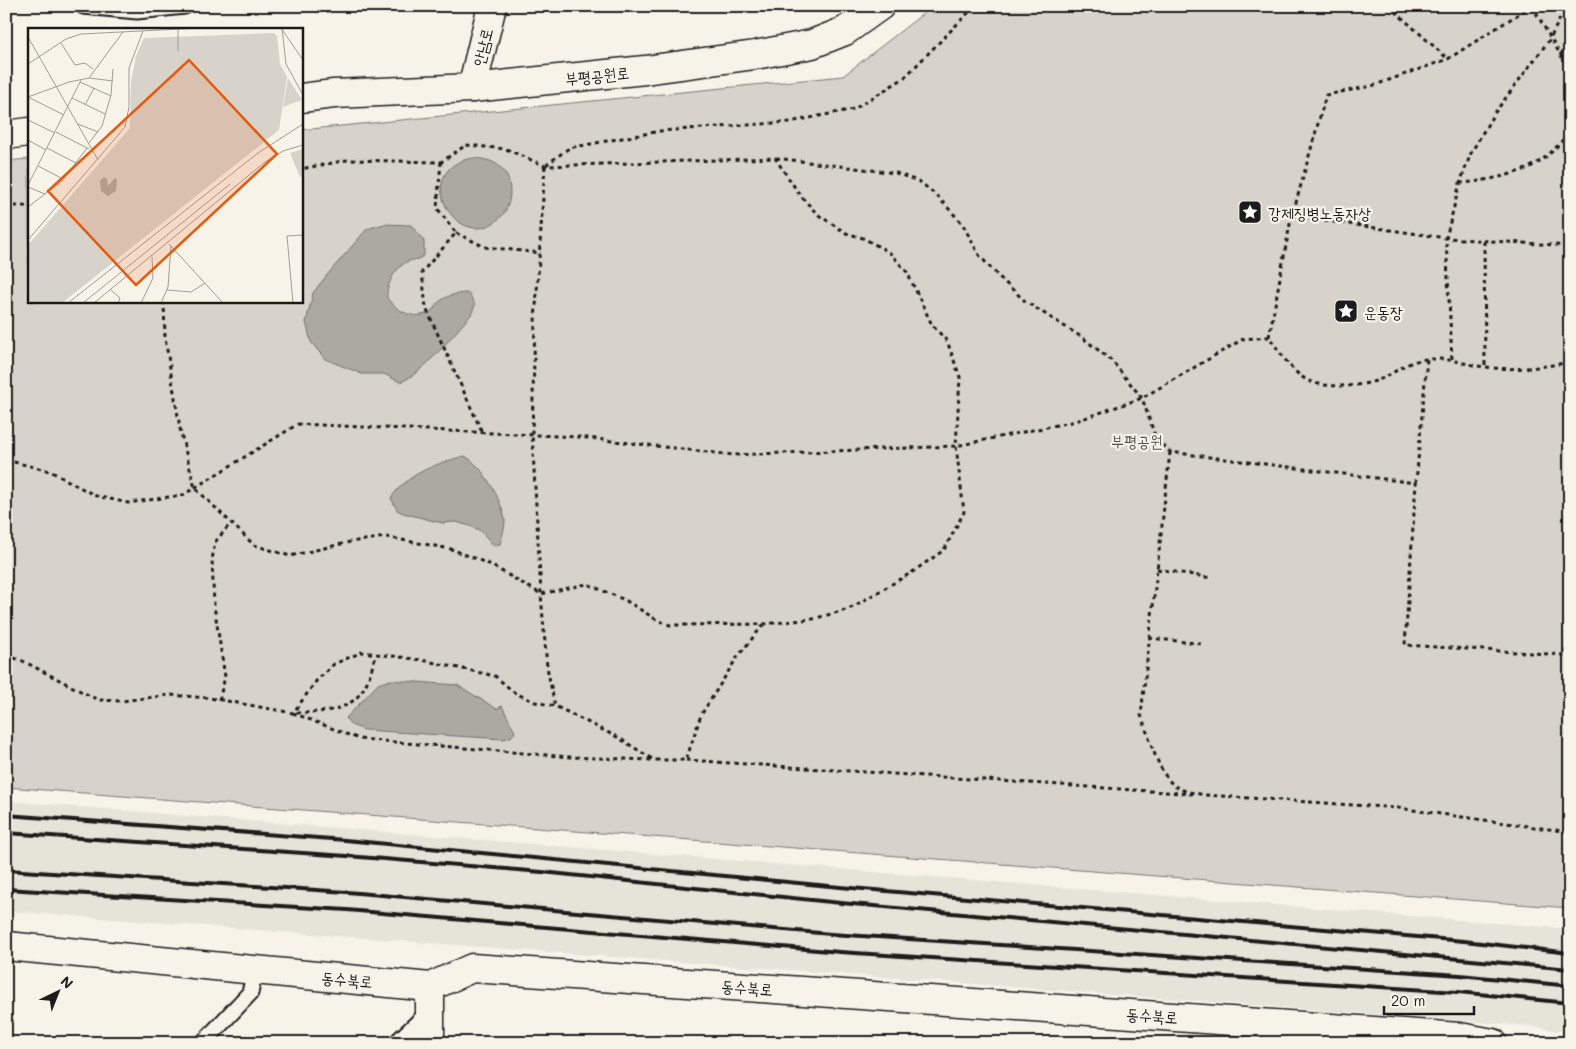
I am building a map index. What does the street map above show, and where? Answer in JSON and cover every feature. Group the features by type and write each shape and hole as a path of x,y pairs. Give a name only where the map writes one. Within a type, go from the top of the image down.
{"street":[{"name":"안남로","path":"472,88 492,6"},
{"name":"부평공원로","path":"302,98 334,94 472,88 645,70 774,52 812,44 845,31 880,6"},
{"path":"6,135 28,132"},
{"name":"동수북로","path":"6,946 142,957 255,970 431,998 472,968 1460,1037 1493,1043"},
{"path":"430,1043 431,998"}],"lane":[{"path":"83,6 137,12 152,8 185,6"},
{"path":"203,1043 250,993 255,970"},
{"path":"396,1043 431,998"}],"path":[{"path":"545,166 569,148 651,133 790,122 854,109 904,78 976,6"},
{"path":"1389,6 1448,59"},
{"path":"1570,71 1532,6 1448,59 1372,86 1326,95 1293,216 1269,337 1292,367 1306,380 1335,386 1381,379 1412,361 1427,359 1452,359 1485,367 1548,366 1570,362"},
{"path":"1452,359 1446,238 1460,183 1471,153 1493,115 1550,39 1566,6"},
{"path":"1560,55 1570,44"},
{"path":"1460,183 1473,183 1531,167 1552,152 1570,132"},
{"path":"302,169 348,160 441,162 466,145 506,149 545,166 775,158 896,173 920,182 936,195 962,223 979,254 998,276 1026,302 1082,338 1112,361 1142,398 1154,436 1170,452 1416,483"},
{"path":"164,302 165,338 176,408 195,488 254,545 290,556 350,542 386,538 451,549 489,564 541,594 587,584 625,600 657,620 670,624 764,624 813,619 850,609 911,573 944,550 964,512 956,446 960,377 947,341 932,325 907,272 889,252 863,238 846,233 818,214 800,195 775,158"},
{"path":"441,162 437,208 456,233 485,247 541,253"},
{"path":"545,166 541,253 535,322 532,434 547,667 555,706"},
{"path":"6,206 28,206"},
{"path":"1293,216 1446,238 1570,246"},
{"path":"456,233 422,272 426,308 482,432"},
{"path":"1484,241 1485,367"},
{"path":"6,460 50,471 96,496 128,504 183,495 298,424 579,437 732,454 956,446 1076,421 1142,398 1242,339 1269,337"},
{"path":"1427,359 1405,645 1565,655 1570,609"},
{"path":"1170,452 1140,716 1154,747 1161,770 1178,788 1205,795"},
{"path":"219,700 225,677 214,605 212,560 215,542 231,523"},
{"path":"1157,569 1212,578"},
{"path":"686,760 701,715 738,656 764,624"},
{"path":"1149,638 1204,644"},
{"path":"293,713 317,680 334,664 362,652 422,660 495,676 515,693 535,702 555,706 619,738 654,760"},
{"path":"293,713 318,712 352,704 367,682 374,655"},
{"path":"6,656 21,660 98,700 121,701 170,695 219,700 293,713 359,739 570,757 686,760 1398,808 1570,832"}],"shaded area":[{"path":"474,158 496,164 504,171 509,184 509,199 504,213 500,218 484,227 468,227 455,219 446,206 442,191 444,176 454,165"},
{"path":"384,224 411,225 424,241 424,255 419,259 404,263 390,281 387,298 396,307 407,314 425,314 445,298 465,293 469,293 475,305 471,315 438,353 419,371 400,382 384,374 362,374 325,359 311,342 306,322 313,293 327,275 367,229"},
{"path":"464,456 471,460 484,474 496,494 505,521 500,544 494,546 481,531 470,526 456,522 442,523 403,513 397,510 391,498 398,489 414,476 443,462"},
{"path":"390,680 457,685 497,709 502,706 515,732 511,737 503,739 364,730 351,725 346,718 378,684"},
{"path":"6,801 1570,929 1570,1033 1530,1026 6,911"}],"green space":[{"name":"부평공원","path":"933,6 1570,6 1570,908 6,787 6,161 28,159 28,302 302,302 302,130 843,76"}],"railway":[{"path":"6,815 345,840 840,887 1464,941 1570,953"},
{"path":"6,833 347,856 542,872 841,903 1570,969"},
{"path":"6,870 347,892 831,934 1460,975 1570,986"},
{"path":"6,889 347,910 840,952 1458,992 1570,1003"}],"place":[{"name":"강제징병노동자상","path":"1250,212"},
{"name":"운동장","path":"1346,311"}]}
